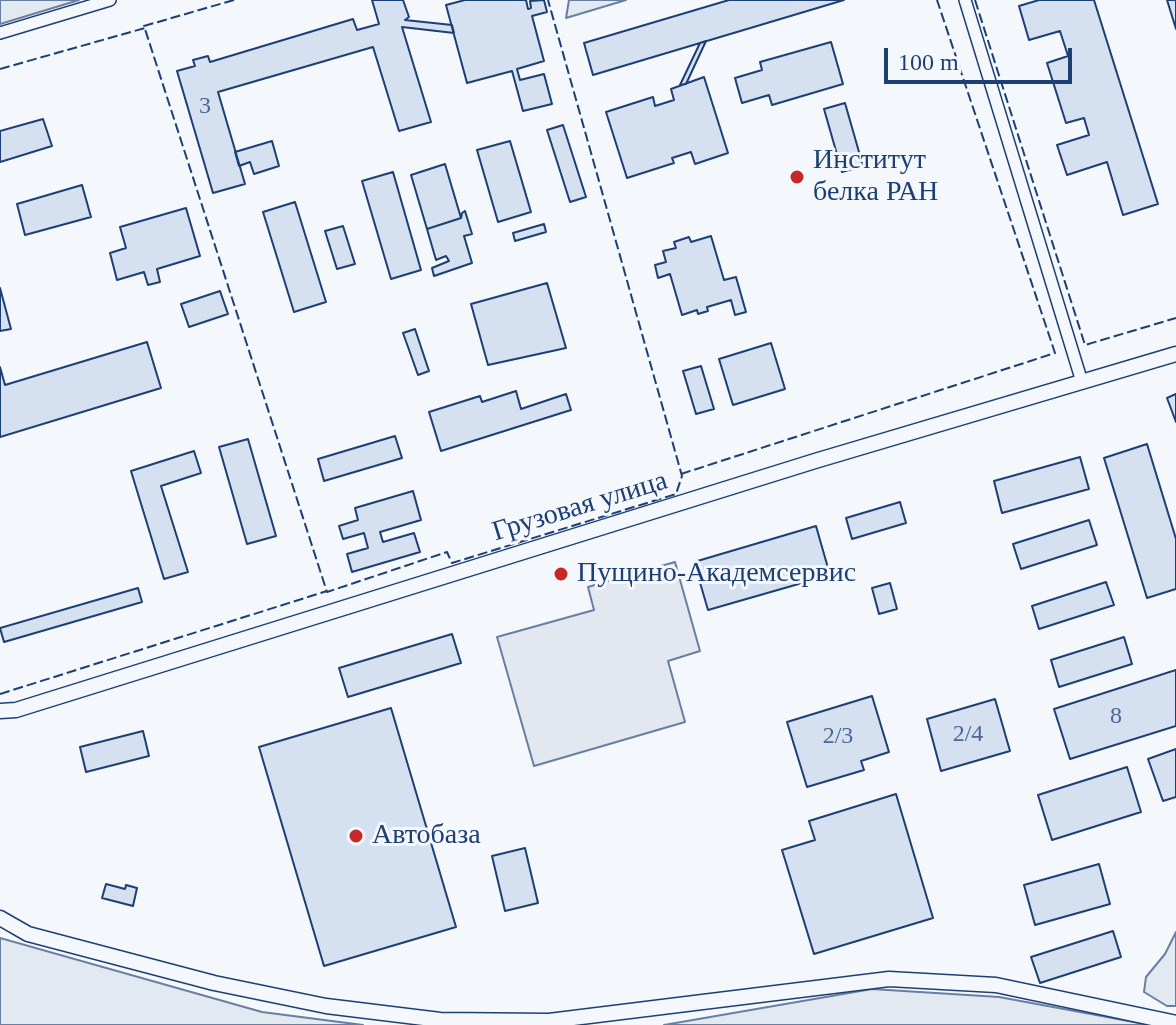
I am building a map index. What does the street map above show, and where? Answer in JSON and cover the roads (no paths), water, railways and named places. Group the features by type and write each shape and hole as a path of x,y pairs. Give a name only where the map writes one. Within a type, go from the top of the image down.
{"street":[{"path":"0,33 110,0"},
{"path":"965,0 1082,382"},
{"name":"Грузовая улица","path":"0,711 31,705 800,466 1176,354"},
{"path":"0,918 28,934 214,983 326,1006 440,1020 549,1021 889,979 996,985 1176,1023"}],"place":[{"name":"Институт белка РАН","path":"797,177"},
{"name":"Пущино-Академсервис","path":"561,574"},
{"name":"Автобаза","path":"356,836"}]}
